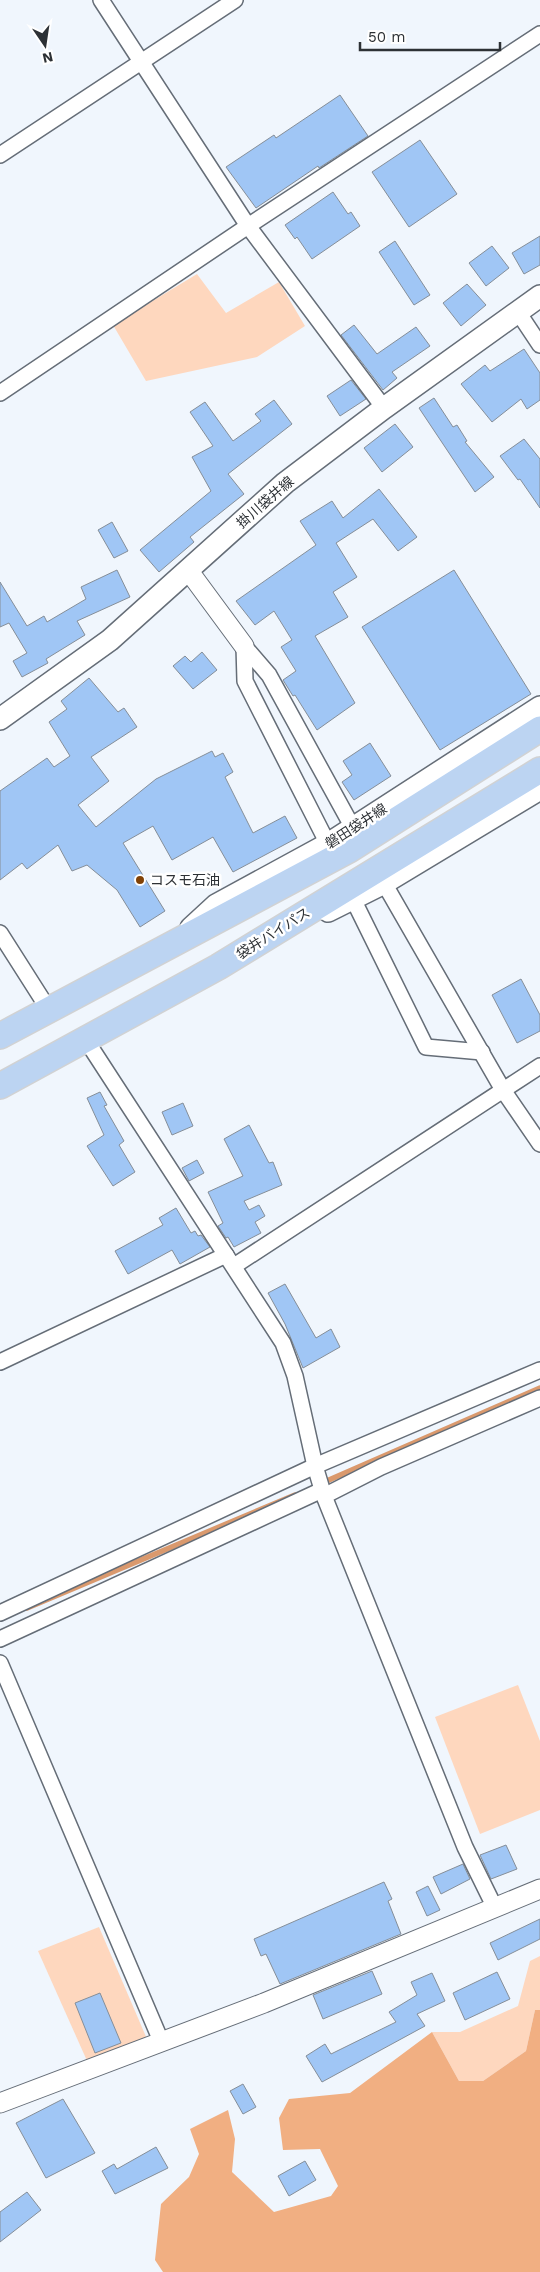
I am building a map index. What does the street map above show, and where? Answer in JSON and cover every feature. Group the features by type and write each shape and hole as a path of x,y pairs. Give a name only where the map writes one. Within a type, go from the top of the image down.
{"highway":[{"path":"0,1036 349,850 540,729"},
{"name":"袋井バイパス","path":"0,1086 213,970 540,770"}],"main road":[{"name":"掛川袋井線","path":"0,719 110,640 285,483 384,408 540,296"},
{"name":"磐田袋井線","path":"173,945 216,905 328,844 540,707"},
{"path":"213,970 384,883 540,789"}],"street":[{"path":"101,0 248,226 384,408"},
{"path":"0,155 235,0"},
{"path":"0,394 248,226 540,34"},
{"path":"518,312 540,345"},
{"path":"188,570 244,646 269,675 353,828"},
{"path":"244,646 245,681 328,844"},
{"path":"384,883 503,1090 540,1144"},
{"path":"353,899 426,1047 482,1052"},
{"path":"0,933 49,1010"},
{"path":"86,1040 283,1343 295,1376 323,1493 465,1847 495,1908"},
{"path":"0,1362 230,1260 540,1066"},
{"path":"0,1613 315,1466 540,1370"},
{"path":"0,1639 380,1467 540,1398"},
{"path":"0,1663 161,2041"},
{"path":"0,2103 264,2003 540,1889"}],"shaded area":[{"path":"197,274 226,313 279,282 305,326 257,357 146,381 113,325"},
{"path":"518,1685 540,1741 540,1810 480,1834 435,1717"},
{"path":"99,1927 147,2039 88,2063 38,1951"},
{"path":"540,1956 540,2010 535,2010 526,2051 483,2081 459,2081 432,2032 460,2032 518,2006 530,1961"},
{"path":"535,2010 540,2010 540,2272 163,2272 155,2260 161,2204 189,2177 199,2154 190,2129 228,2110 235,2139 232,2172 274,2212 331,2196 338,2186 320,2149 283,2150 279,2118 289,2099 350,2093 432,2032 459,2081 483,2081 526,2051"}],"building":[{"path":"340,95 368,136 319,168 318,166 256,208 226,167 274,135 276,138"},
{"path":"420,140 457,194 409,227 372,172"},
{"path":"333,192 348,214 351,212 360,226 312,259 297,237 295,239 285,225"},
{"path":"540,236 540,265 524,274 512,253"},
{"path":"395,241 430,295 414,305 379,252"},
{"path":"492,246 509,268 486,286 469,263"},
{"path":"467,284 486,305 461,326 443,303"},
{"path":"354,325 377,354 416,327 430,346 392,372 397,378 383,390 341,335"},
{"path":"524,349 540,373 540,400 527,409 521,399 492,422 461,384 485,365 490,371"},
{"path":"351,380 366,399 340,416 327,396"},
{"path":"434,398 453,427 457,425 467,441 465,442 494,477 475,492 419,408"},
{"path":"274,400 292,424 228,474 244,494 190,537 194,542 159,572 140,550 211,491 192,457 213,446 190,412 205,402 233,441 261,421 255,414"},
{"path":"395,424 413,447 382,472 364,448"},
{"path":"524,439 540,459 540,508 520,479 518,480 500,456"},
{"path":"379,489 417,537 398,551 373,519 336,543 357,577 333,592 348,617 315,636 355,703 317,730 283,680 296,671 281,647 292,640 274,611 255,625 236,601 316,545 300,521 332,501 343,518"},
{"path":"112,522 128,551 114,558 98,530"},
{"path":"117,570 130,597 77,621 85,635 46,659 48,663 22,677 13,661 27,653 9,623 0,627 0,582 27,626 44,616 47,622 86,599 81,587"},
{"path":"454,570 531,694 440,750 362,627"},
{"path":"202,652 217,670 193,689 173,666 185,656 191,662"},
{"path":"89,678 118,712 124,708 137,727 91,757 109,781 78,805 96,827 156,779 212,751 215,757 223,753 233,772 225,777 253,833 285,816 297,838 233,872 213,837 172,860 153,826 123,843 165,911 140,927 117,890 87,865 72,871 58,845 27,869 22,863 0,880 0,791 47,758 54,767 70,756 49,722 67,709 61,701"},
{"path":"370,743 391,776 354,800 342,782 352,775 343,761"},
{"path":"521,979 540,1015 540,1031 517,1043 492,995"},
{"path":"100,1092 107,1105 104,1106 124,1141 119,1145 135,1172 113,1186 87,1146 104,1135 87,1098"},
{"path":"183,1103 193,1126 172,1135 162,1112"},
{"path":"249,1125 269,1163 273,1162 282,1185 244,1201 249,1210 259,1205 265,1216 255,1222 261,1233 234,1247 218,1226 223,1223 208,1192 243,1176 224,1139"},
{"path":"197,1160 204,1173 189,1181 182,1168"},
{"path":"176,1208 191,1233 195,1231 198,1236 201,1235 210,1247 180,1264 172,1250 128,1274 115,1251 163,1225 159,1218"},
{"path":"285,1284 316,1338 331,1329 340,1347 303,1368 285,1324 268,1293"},
{"path":"506,1845 517,1869 491,1879 480,1855"},
{"path":"463,1864 470,1879 441,1894 433,1877"},
{"path":"384,1882 392,1899 388,1901 401,1934 280,1984 266,1954 261,1956 254,1939"},
{"path":"428,1886 440,1910 427,1916 416,1892"},
{"path":"540,1919 540,1939 498,1960 490,1943"},
{"path":"372,1971 382,1994 323,2019 313,1995"},
{"path":"497,1972 510,1999 465,2020 453,1993"},
{"path":"432,1973 445,2001 417,2014 425,2026 322,2082 306,2056 325,2044 331,2054 396,2022 389,2012 417,1995 411,1982"},
{"path":"100,1993 121,2043 95,2053 75,2003"},
{"path":"243,2084 256,2107 243,2114 230,2091"},
{"path":"63,2099 95,2153 46,2178 16,2123"},
{"path":"156,2147 168,2168 115,2194 102,2171 114,2164 117,2169"},
{"path":"305,2161 316,2180 289,2196 278,2176"},
{"path":"27,2192 41,2210 0,2242 0,2212"}],"waterway":[{"path":"322,1483 540,1388"},
{"path":"27,1608 295,1495"}],"place":[{"name":"コスモ石油","path":"140,880"}]}
